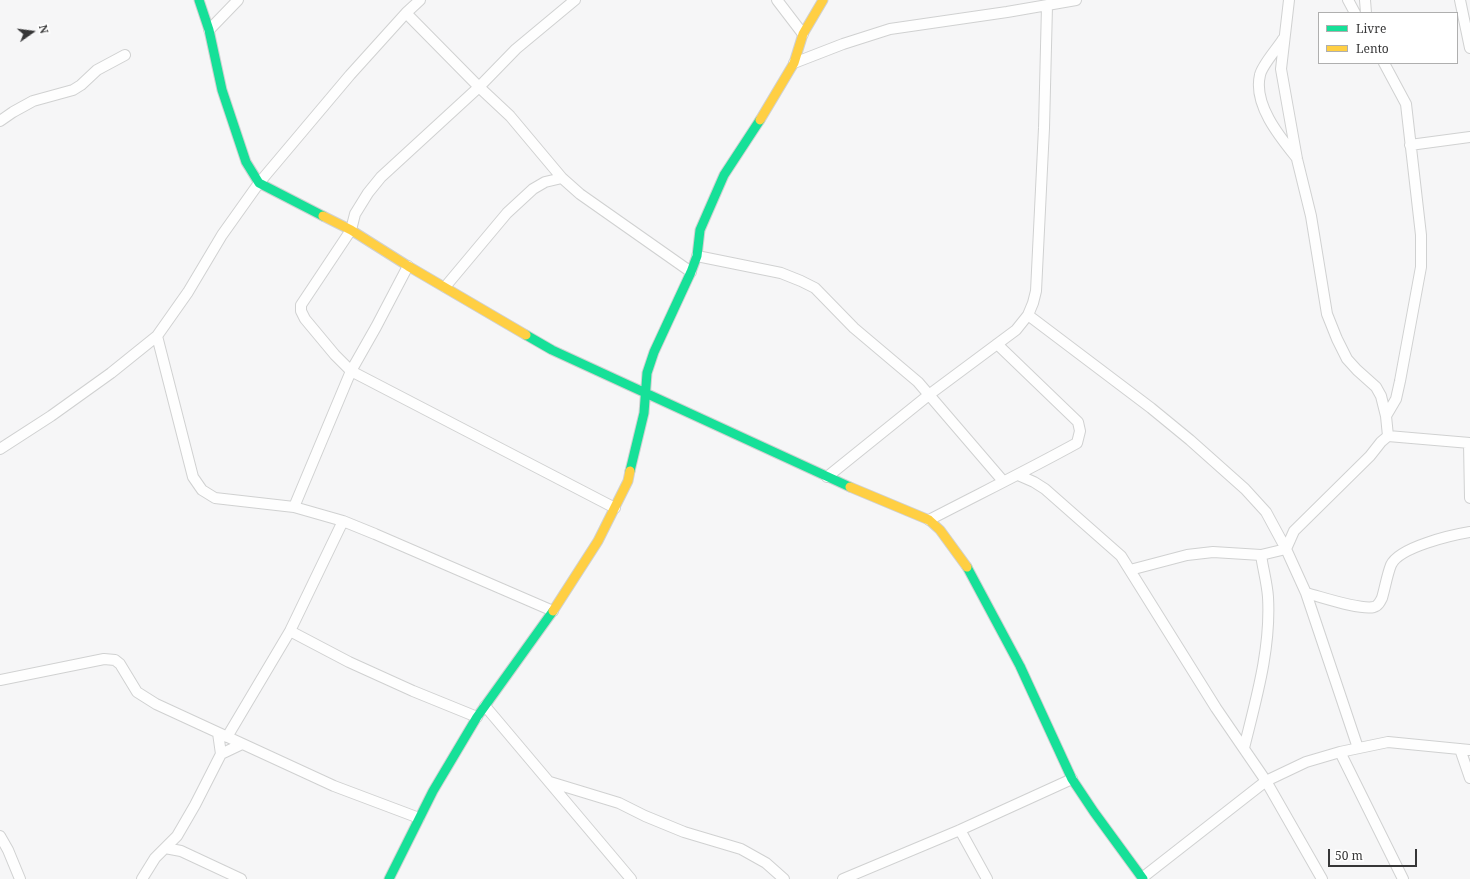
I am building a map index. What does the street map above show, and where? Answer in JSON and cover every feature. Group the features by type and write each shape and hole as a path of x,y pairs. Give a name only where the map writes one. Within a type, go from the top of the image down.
{"street":[{"path":"200,0 209,30 222,90 236,134 246,162 259,183 351,230 408,266 552,350 827,477 929,520 940,530 968,569 1020,666 1072,779 1143,878 1266,781 1306,762 1340,752 1388,742 1465,750 1470,778"},
{"path":"209,30 238,0"},
{"path":"0,449 81,395 158,336 188,292 222,235 259,183 350,75 406,13 420,0"},
{"path":"575,0 516,50 479,87 381,177 368,193 355,214 351,230 301,305 301,311 318,336 351,371 615,508"},
{"path":"777,0 804,34"},
{"path":"389,879 433,791 477,717 553,612 598,541 615,508 628,481 644,413 648,373 654,352 691,272 697,256 700,230 724,175 770,104 794,63 804,34 824,0"},
{"path":"794,63 890,28 1047,6 1076,0"},
{"path":"1289,0 1281,69 1297,159 1312,216 1327,314 1337,340 1347,359 1376,387 1381,396 1386,416 1388,436"},
{"path":"1348,0 1355,12"},
{"path":"1365,0 1366,12"},
{"path":"1460,0 1470,48"},
{"path":"827,477 930,394 1016,330 1028,315 1036,291 1044,128 1047,6"},
{"path":"406,13 479,87 510,116 562,178 580,194 691,272"},
{"path":"1284,38 1260,74 1258,89 1262,105 1278,134 1297,159"},
{"path":"0,121 12,112 33,101 73,90 81,85 97,70 125,55"},
{"path":"1385,64 1406,104 1421,235 1421,267 1399,387 1396,399 1386,416"},
{"path":"1410,145 1470,137"},
{"path":"445,287 507,213 533,189 545,182 562,178"},
{"path":"697,256 781,273 801,280 815,288 854,328 892,361 908,372 930,394 1003,481"},
{"path":"294,507 351,371 408,266"},
{"path":"1028,315 1151,408 1190,440 1245,489 1266,512 1286,549 1306,593 1358,748"},
{"path":"158,336 193,477 202,490 215,498 294,507 343,522 375,534 553,612"},
{"path":"929,520 1077,443 1080,431 1078,422 998,344"},
{"path":"1286,549 1294,531 1370,456 1380,442 1388,436 1469,443 1470,498"},
{"path":"1018,475 1045,489 1121,556 1216,708 1266,781 1322,879"},
{"path":"142,879 155,858 177,836 195,805 221,754 223,735 290,631 343,522"},
{"path":"1306,593 1363,608 1375,606 1380,603 1391,564 1398,556 1444,537 1470,532"},
{"path":"1130,570 1187,555 1213,552 1261,555 1286,549"},
{"path":"1244,748 1260,681 1268,635 1268,596 1261,555"},
{"path":"290,631 349,662 477,717"},
{"path":"0,680 104,659 115,660 120,664 137,692 156,704 334,786 420,818"},
{"path":"485,706 631,879"},
{"path":"221,754 242,744"},
{"path":"1340,752 1403,879"},
{"path":"843,879 960,830 1072,779"},
{"path":"550,782 619,803 645,816 684,832 741,849 766,863 784,879"},
{"path":"960,830 987,879"},
{"path":"0,836 8,850 20,879"},
{"path":"177,836 182,851"},
{"path":"165,848 182,851 241,879"}],"traffic: fast":[{"path":"199,0 209,30 222,90 246,162 259,183 323,216"},
{"path":"630,471 644,413 647,373 654,352 691,272 697,256 700,230 724,175 760,120"},
{"path":"526,335 552,350 850,487"},
{"path":"967,567 1020,666 1072,779 1143,879"},
{"path":"389,879 433,791 477,717 553,611"}],"traffic: slow":[{"path":"760,120 794,63 803,34 823,0"},
{"path":"323,216 351,230 408,266 526,335"},
{"path":"553,611 598,541 628,481 630,471"},
{"path":"850,487 929,520 940,530 967,567"}]}
